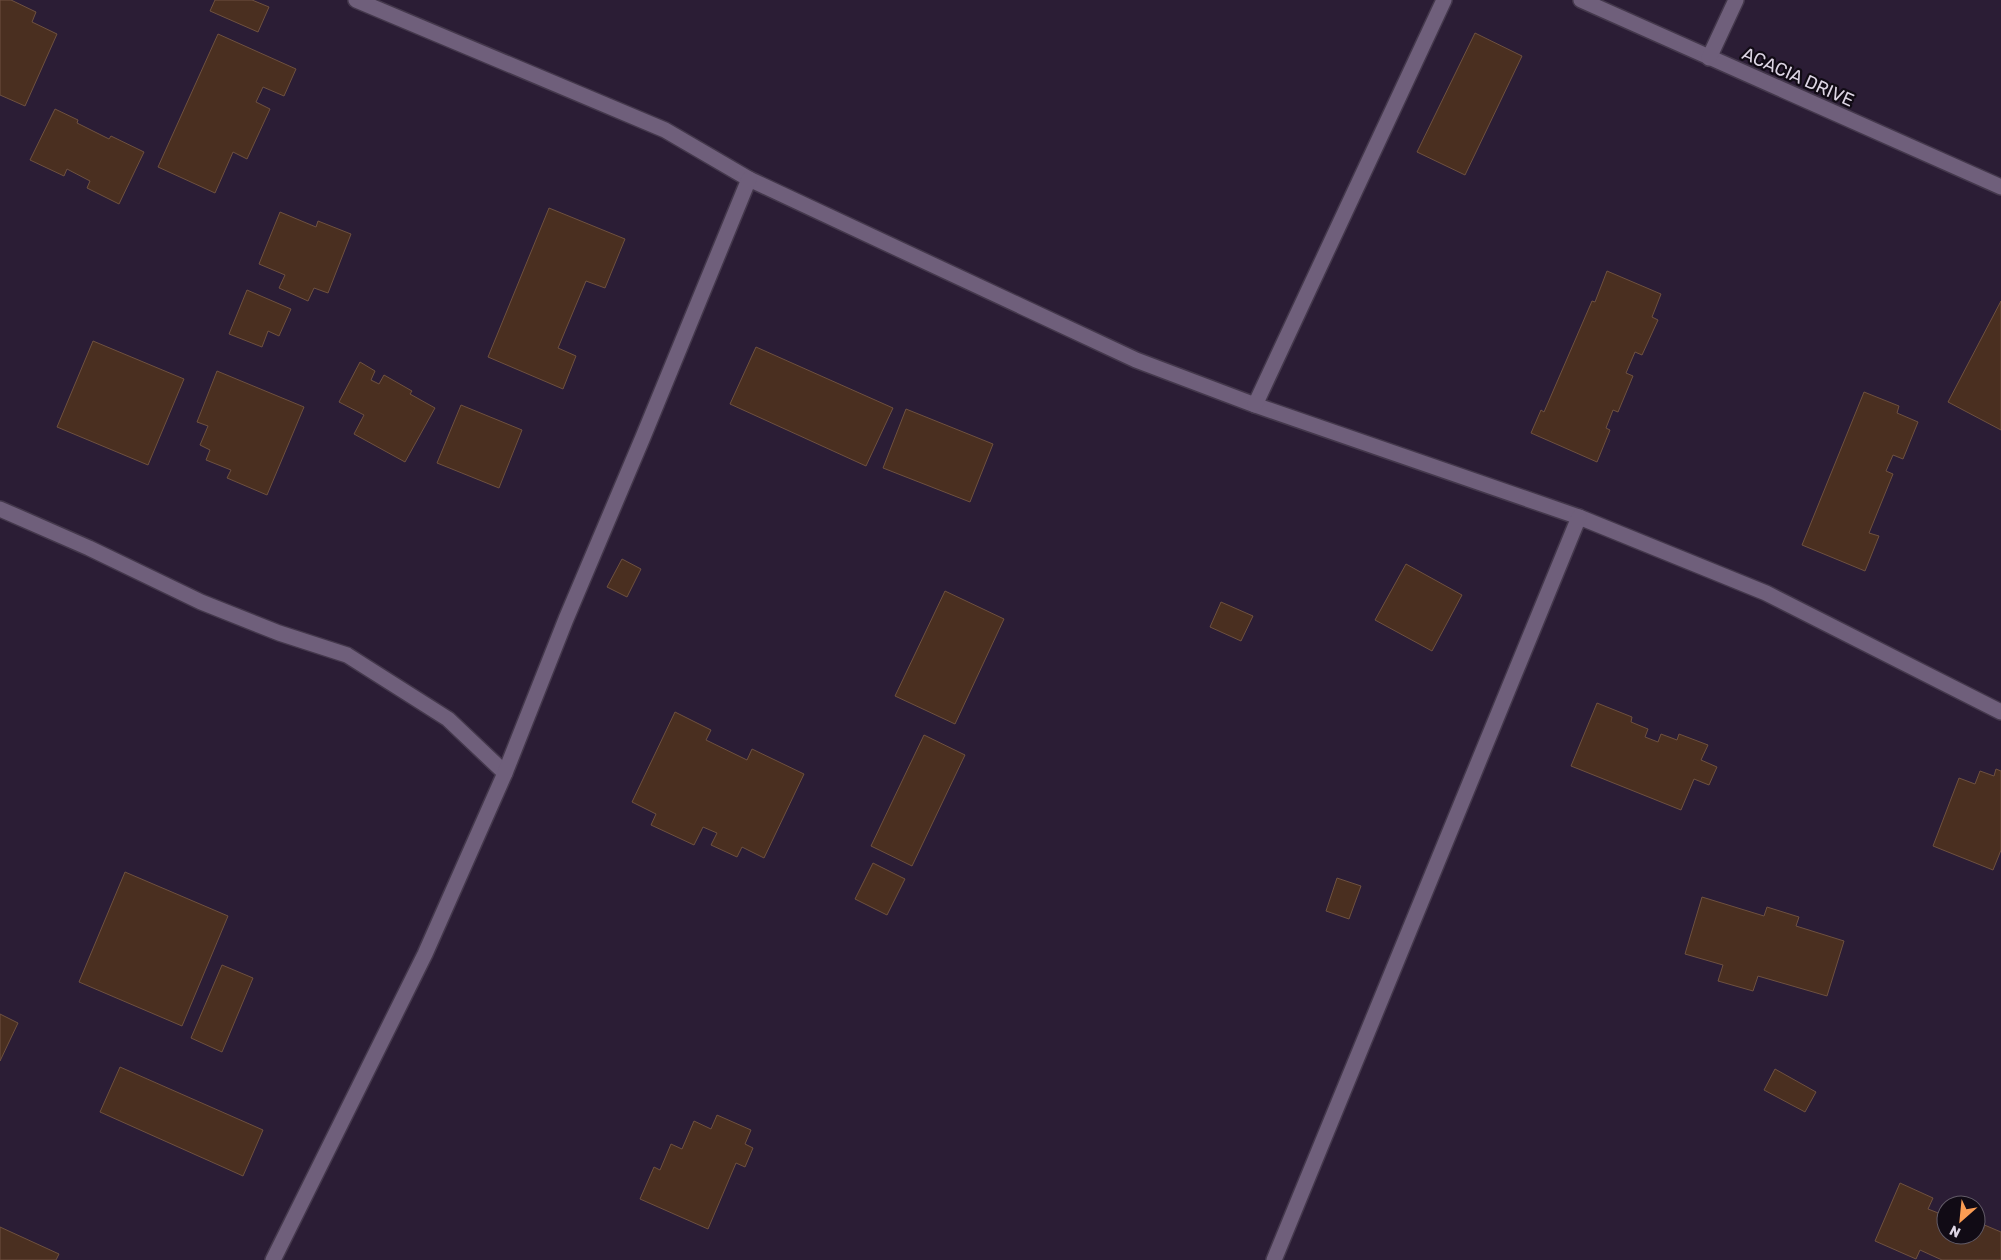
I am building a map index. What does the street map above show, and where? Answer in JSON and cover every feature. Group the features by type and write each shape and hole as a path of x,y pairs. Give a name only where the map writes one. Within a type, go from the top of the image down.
{"street":[{"path":"356,0 665,130 749,179 1136,360 1255,405 1578,517 1766,593 2001,712"},
{"path":"1255,405 1444,0"},
{"name":"ACACIA DRIVE","path":"1581,0 2001,187"},
{"path":"1709,58 1736,0"},
{"path":"273,1260 425,954 505,773 566,619 640,446 749,179"},
{"path":"0,509 89,548 202,602 279,633 348,655 448,719 505,773"},
{"path":"1274,1260 1578,517"}],"building":[{"path":"0,0 11,0 36,12 32,22 57,34 25,106 0,95"},
{"path":"215,0 252,0 269,7 258,32 210,11"},
{"path":"1475,33 1522,56 1465,175 1417,152"},
{"path":"218,34 296,69 284,96 263,87 256,102 270,109 247,159 233,152 215,193 158,167"},
{"path":"55,109 78,120 77,123 109,139 111,136 144,152 119,204 87,188 90,181 67,169 64,176 30,160"},
{"path":"549,208 625,239 605,288 586,281 558,348 576,356 563,389 488,357"},
{"path":"280,212 316,227 318,221 351,234 328,293 314,288 308,301 279,288 285,275 259,264"},
{"path":"1607,271 1661,294 1652,317 1658,320 1642,355 1635,352 1626,373 1633,376 1618,412 1613,410 1606,428 1610,430 1597,462 1531,433 1541,410 1544,412 1592,301 1595,302"},
{"path":"247,290 291,309 279,336 268,331 262,347 229,334"},
{"path":"2001,301 2001,430 1948,402"},
{"path":"93,341 184,379 148,465 57,427"},
{"path":"756,347 893,408 866,466 730,404"},
{"path":"360,362 375,371 371,380 379,384 384,375 412,391 410,394 435,408 405,462 354,434 364,415 339,402"},
{"path":"217,371 304,407 267,495 227,478 231,470 206,460 210,450 200,445 208,426 197,422"},
{"path":"1864,392 1899,406 1897,413 1918,422 1903,459 1893,455 1886,471 1893,474 1869,533 1879,536 1865,571 1802,545"},
{"path":"461,405 522,430 499,488 437,463"},
{"path":"906,409 993,444 970,502 883,468"},
{"path":"622,559 641,569 627,597 607,587"},
{"path":"1406,564 1462,595 1432,651 1375,620"},
{"path":"945,591 1004,619 955,724 895,696"},
{"path":"1221,602 1253,616 1241,641 1210,627"},
{"path":"1597,703 1632,717 1631,722 1648,729 1645,737 1658,742 1661,734 1677,740 1679,734 1708,745 1701,760 1717,767 1709,785 1694,779 1681,810 1571,766"},
{"path":"675,712 711,730 706,740 747,760 752,749 804,774 764,858 742,847 737,857 711,845 717,833 703,827 694,845 651,825 656,814 632,802"},
{"path":"924,735 965,755 912,866 871,846"},
{"path":"1996,769 2001,771 2001,850 1993,870 1933,846 1959,778 1975,784 1980,771 1994,776"},
{"path":"873,863 905,879 887,915 855,899"},
{"path":"125,872 228,916 182,1026 79,982"},
{"path":"1337,878 1361,886 1349,919 1326,911"},
{"path":"1702,897 1764,916 1767,907 1799,917 1796,926 1844,941 1827,996 1758,976 1753,991 1718,981 1723,965 1685,954"},
{"path":"222,965 253,978 222,1052 191,1038"},
{"path":"0,1014 18,1023 0,1061"},
{"path":"120,1067 263,1130 243,1176 100,1112"},
{"path":"1775,1069 1816,1092 1805,1112 1764,1090"},
{"path":"717,1115 751,1130 745,1144 753,1148 745,1167 736,1163 708,1229 640,1199 654,1167 660,1170 671,1144 682,1149 694,1121 711,1129"},
{"path":"1900,1183 1933,1198 1928,1209 1936,1212 1936,1245 1986,1245 1986,1226 2001,1232 2001,1260 1942,1260 1920,1250 1916,1259 1875,1241"},
{"path":"0,1227 59,1254 56,1260 0,1260"}]}
